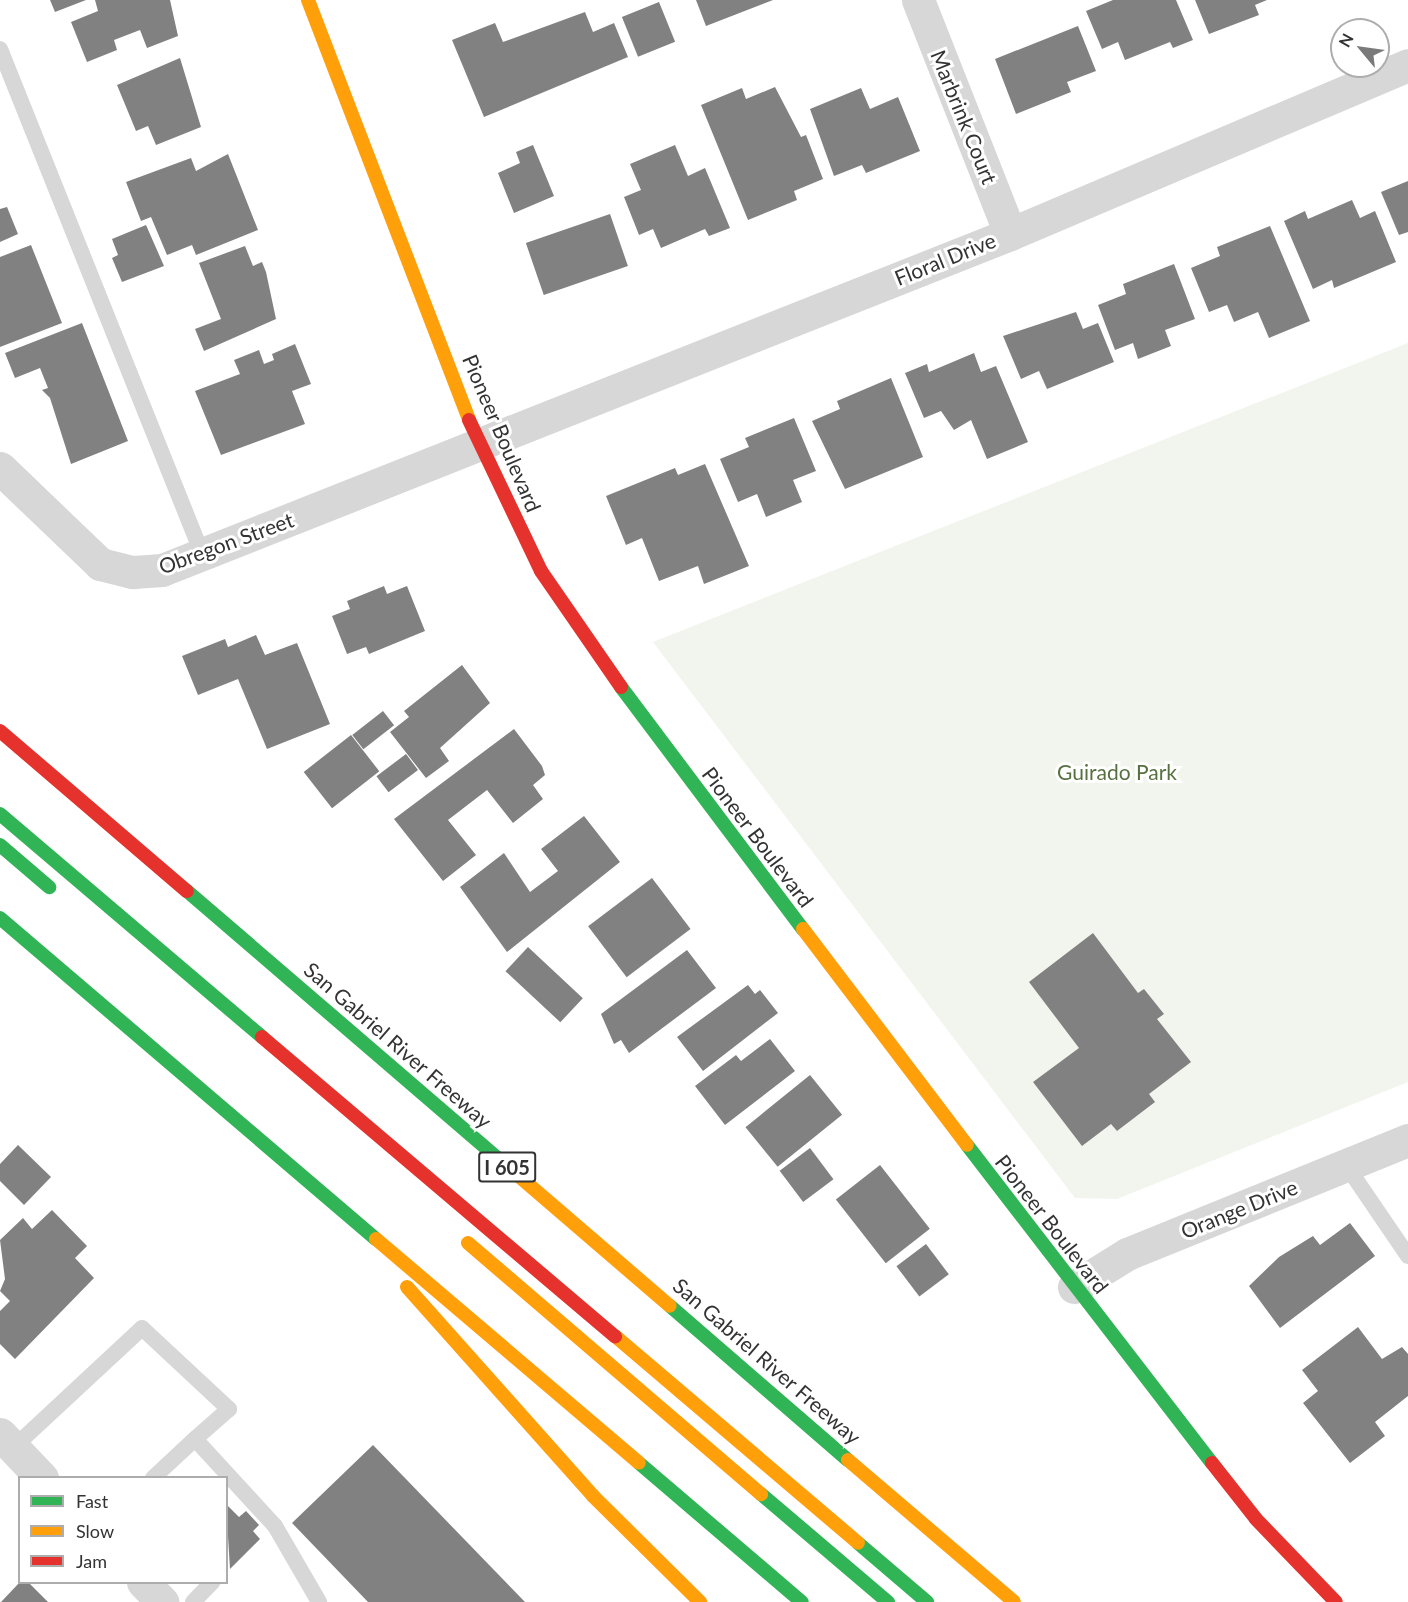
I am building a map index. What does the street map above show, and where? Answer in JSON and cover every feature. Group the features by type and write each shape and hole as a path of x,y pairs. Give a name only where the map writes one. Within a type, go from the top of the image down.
{"main road":[{"name":"Pioneer Boulevard","path":"308,0 478,443 541,571 585,640 1074,1287 1256,1519 1336,1602"},
{"name":"San Gabriel River Freeway","path":"0,731 1014,1602"},
{"path":"0,814 927,1602"},
{"path":"0,845 62,898"},
{"path":"0,918 802,1602"},
{"path":"324,1194 593,1496 700,1602"},
{"path":"456,1233 888,1602"}],"street":[{"name":"Marbrink Court","path":"918,0 1010,234"},
{"name":"Floral Drive","path":"478,443 1010,234 1408,65"},
{"name":"Obregon Street","path":"0,468 100,564 133,572 162,570 204,556 478,443"},
{"name":"Orange Drive","path":"1074,1287 1127,1254 1408,1140"},
{"path":"6,1441 40,1476"},
{"path":"145,1584 162,1602"}],"lane":[{"path":"0,49 204,556"},
{"path":"1346,1165 1408,1256"},
{"path":"6,1441 142,1328 229,1409 155,1476"},
{"path":"195,1439 275,1526 319,1602"},
{"path":"193,1602 210,1584"}],"green space":[{"name":"Guirado Park","path":"1408,343 1408,1082 1117,1199 1075,1198 653,642"}],"building":[{"path":"50,0 86,0 55,12"},
{"path":"95,0 170,0 178,36 147,48 140,30 114,40 117,50 87,62 71,22 98,11"},
{"path":"696,0 773,0 706,26"},
{"path":"1113,0 1176,0 1193,40 1173,48 1170,42 1125,60 1118,42 1102,49 1086,11"},
{"path":"1195,0 1267,0 1255,5 1259,15 1209,34"},
{"path":"659,2 675,42 638,57 622,17"},
{"path":"585,12 593,32 614,23 628,57 484,117 452,40 495,23 503,42"},
{"path":"1078,26 1096,71 1067,82 1071,92 1016,114 995,59"},
{"path":"180,58 201,127 156,145 148,126 136,131 117,85"},
{"path":"775,87 801,137 806,135 823,179 794,191 797,200 748,220 701,105 742,88 746,99"},
{"path":"861,88 870,109 898,97 920,151 866,173 862,165 834,176 810,109"},
{"path":"533,145 554,196 514,213 498,173 520,163 516,152"},
{"path":"675,145 688,176 705,168 730,228 709,236 705,229 661,248 653,229 639,235 624,197 641,190 630,164"},
{"path":"228,154 258,230 196,255 192,245 167,255 151,217 141,221 126,182 191,158 196,171"},
{"path":"1408,181 1408,232 1399,235 1381,192"},
{"path":"1352,200 1360,218 1375,211 1396,262 1334,288 1332,280 1313,289 1284,221 1305,211 1308,219"},
{"path":"7,207 18,234 0,242 0,209"},
{"path":"610,214 628,266 544,295 526,243"},
{"path":"146,225 164,266 122,282 112,258 118,255 112,239"},
{"path":"1270,226 1310,321 1269,338 1258,312 1234,322 1227,305 1209,312 1191,268 1220,256 1217,247"},
{"path":"31,245 62,323 0,347 0,257"},
{"path":"245,246 253,266 262,262 276,319 204,351 195,329 221,319 199,263"},
{"path":"1174,264 1195,319 1165,330 1171,346 1138,359 1133,343 1115,350 1098,305 1126,294 1123,284"},
{"path":"1076,312 1083,329 1098,323 1114,362 1047,389 1039,371 1021,379 1003,336"},
{"path":"82,323 128,441 71,464 50,398 42,390 48,388 40,368 15,378 5,353"},
{"path":"295,344 311,384 292,391 305,424 221,455 195,391 240,374 234,360 259,350 264,364 274,360 272,354"},
{"path":"974,353 981,372 996,366 1028,442 987,459 971,420 954,430 941,411 924,418 905,373 927,364 929,372"},
{"path":"891,378 923,457 845,489 812,421 840,409 837,401"},
{"path":"794,418 816,471 793,480 802,502 766,517 757,494 738,502 720,459 749,447 745,438"},
{"path":"705,464 749,566 704,584 698,566 659,581 642,538 626,545 606,496 675,468 678,475"},
{"path":"384,586 387,594 407,586 425,631 369,654 366,647 347,654 332,616 350,609 347,601"},
{"path":"256,635 265,655 297,643 330,724 267,749 238,679 198,695 182,656 225,639 228,647"},
{"path":"462,665 490,703 440,748 449,761 426,778 390,732 409,717 404,711"},
{"path":"383,711 394,725 363,749 352,735"},
{"path":"514,729 542,766 545,775 533,785 543,799 513,823 487,790 448,820 476,855 443,881 394,819"},
{"path":"351,735 379,771 332,808 304,772"},
{"path":"406,754 418,770 388,792 376,776"},
{"path":"584,816 620,862 507,952 460,887 504,853 530,892 558,871 541,849"},
{"path":"652,878 691,929 627,977 588,926"},
{"path":"1093,933 1138,993 1144,989 1164,1014 1157,1019 1191,1062 1149,1094 1155,1102 1117,1131 1111,1124 1082,1146 1033,1082 1079,1048 1029,982"},
{"path":"528,947 583,998 560,1022 505,971"},
{"path":"687,950 716,988 629,1053 621,1040 614,1044 601,1014"},
{"path":"748,985 755,994 760,990 778,1013 703,1071 677,1037"},
{"path":"770,1039 795,1071 725,1125 695,1086 736,1055 741,1061"},
{"path":"810,1075 842,1115 778,1167 745,1127"},
{"path":"18,1145 51,1177 24,1205 0,1181 0,1164"},
{"path":"810,1148 833,1179 803,1202 780,1171"},
{"path":"880,1165 930,1229 886,1263 836,1199"},
{"path":"52,1210 87,1246 75,1258 94,1278 15,1359 0,1344 0,1311 10,1301 0,1291 5,1279 0,1240 23,1218 32,1229"},
{"path":"1350,1223 1375,1256 1280,1328 1249,1286 1279,1257 1313,1236 1320,1245"},
{"path":"926,1244 949,1274 919,1297 896,1266"},
{"path":"1358,1327 1382,1359 1402,1347 1408,1354 1408,1396 1375,1422 1385,1436 1350,1463 1303,1403 1318,1391 1302,1370"},
{"path":"373,1445 525,1602 368,1602 292,1523"},
{"path":"228,1506 239,1517 246,1511 259,1525 253,1531 260,1539 230,1569"},
{"path":"18,1584 30,1584 48,1602 1,1602"}],"traffic: fast":[{"path":"621,687 803,929"},
{"path":"0,814 262,1037"},
{"path":"0,845 49,887"},
{"path":"187,891 499,1159"},
{"path":"0,918 376,1239"},
{"path":"967,1145 1212,1463"},
{"path":"670,1306 848,1460"},
{"path":"639,1463 802,1602"},
{"path":"761,1494 888,1602"},
{"path":"858,1543 927,1602"}],"traffic: slow":[{"path":"308,0 469,420"},
{"path":"803,929 967,1145"},
{"path":"499,1159 670,1306"},
{"path":"376,1239 639,1463"},
{"path":"468,1243 761,1494"},
{"path":"407,1287 593,1496 700,1602"},
{"path":"615,1336 858,1543"},
{"path":"848,1460 1014,1602"}],"traffic: jam":[{"path":"469,420 541,571 621,687"},
{"path":"0,731 187,891"},
{"path":"262,1037 615,1336"},
{"path":"1212,1463 1256,1519 1336,1602"}]}
